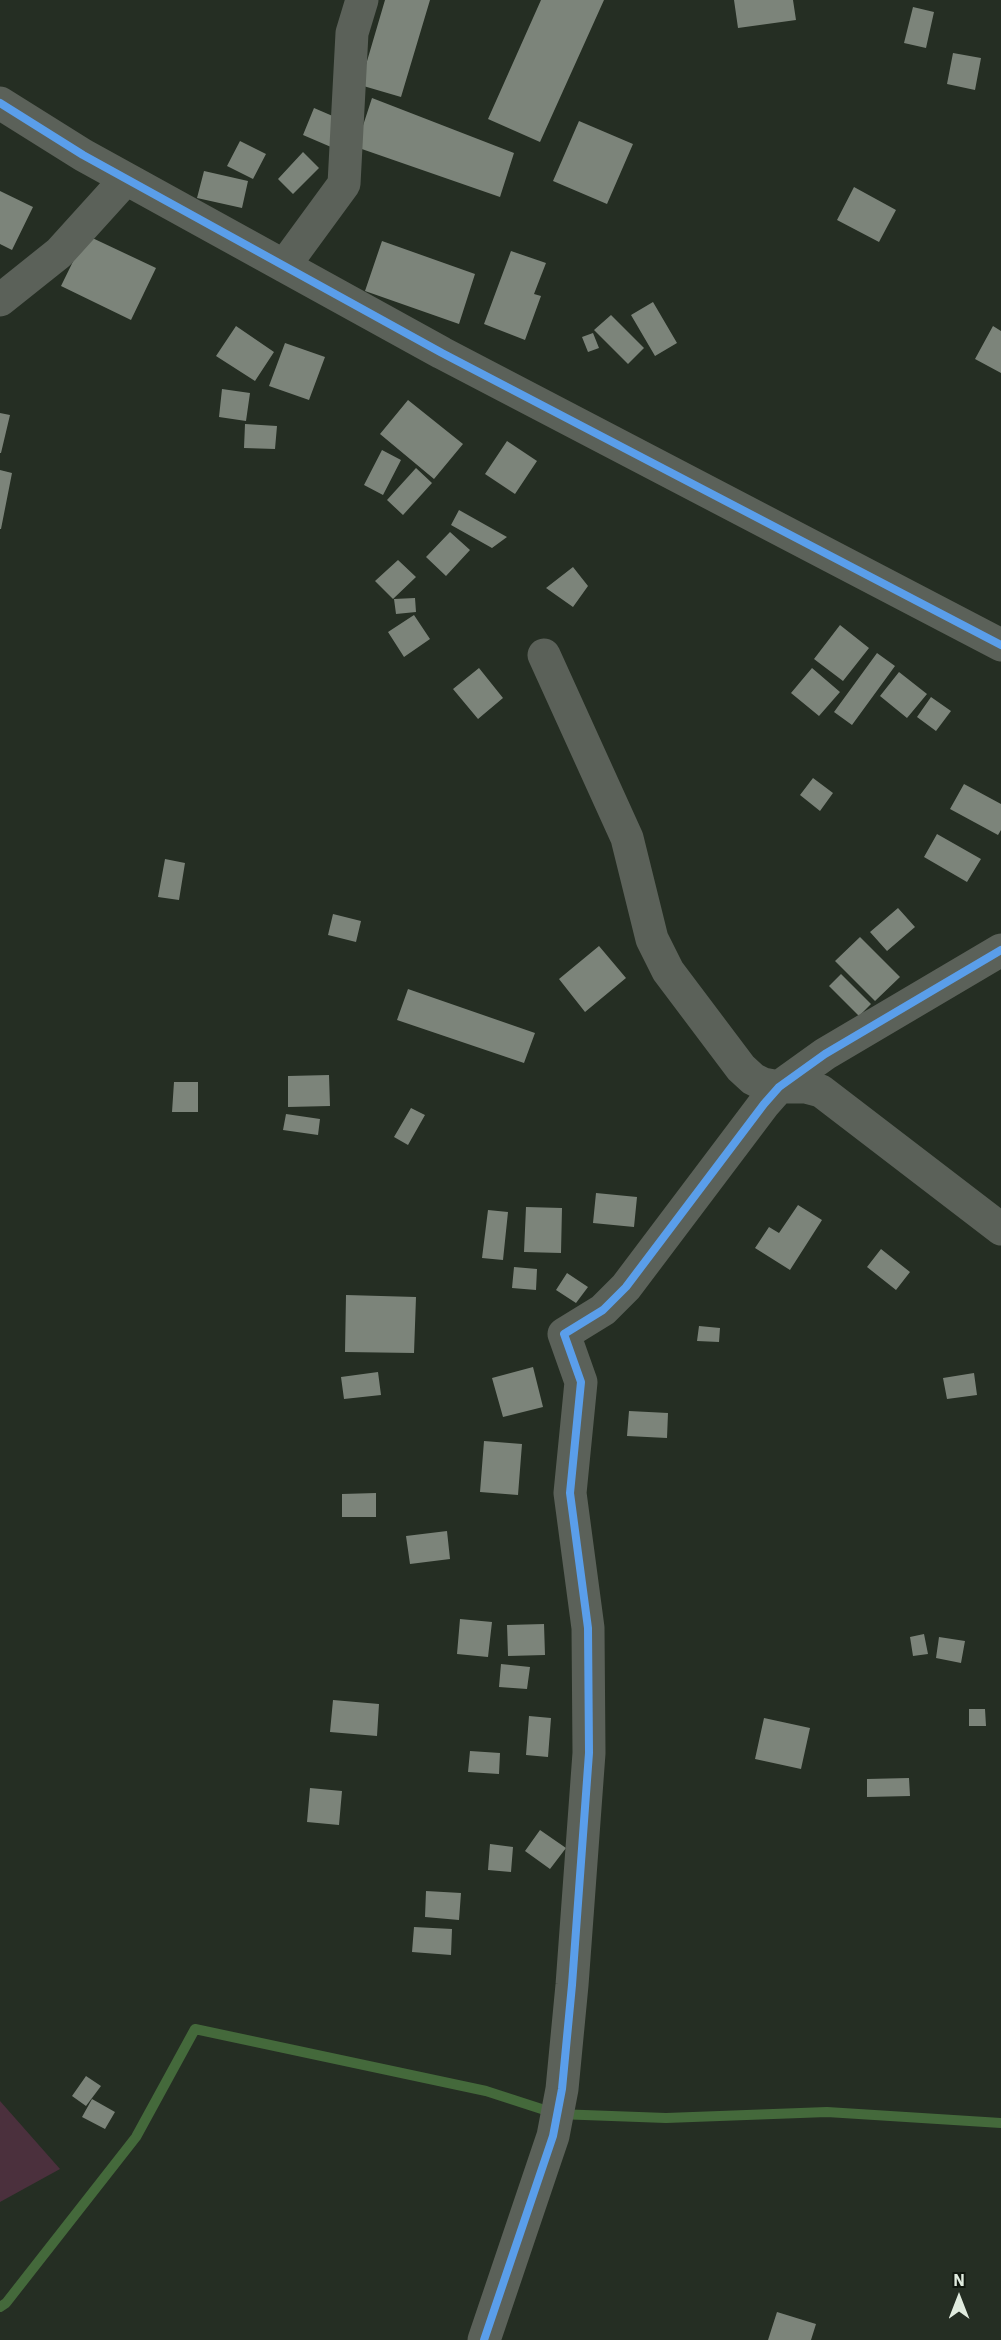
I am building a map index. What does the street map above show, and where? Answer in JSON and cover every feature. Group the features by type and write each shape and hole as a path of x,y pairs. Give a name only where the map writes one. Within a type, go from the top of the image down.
{"street":[{"path":"284,266 344,184 352,33 362,0"},
{"path":"0,103 83,155 464,364 1001,645"},
{"path":"0,300 59,253 126,179"},
{"path":"544,655 627,838 652,939 669,971 741,1068 753,1079 763,1084 780,1088 806,1088 821,1091 1001,1229"},
{"path":"484,2340 554,2136 562,2089 589,1753 588,1629 570,1493 581,1382 564,1334 603,1310 626,1287 764,1104 780,1088 825,1054 1001,950"}],"shaded area":[{"path":"0,2101 60,2169 0,2202"}],"building":[{"path":"385,0 430,0 401,97 360,85"},
{"path":"541,0 604,0 540,142 488,119"},
{"path":"734,0 793,0 796,20 738,28"},
{"path":"913,7 934,12 926,48 904,43"},
{"path":"953,53 981,58 975,90 947,84"},
{"path":"372,98 514,153 500,197 356,147"},
{"path":"314,108 342,120 331,147 303,135"},
{"path":"579,121 633,144 607,204 553,181"},
{"path":"240,141 266,154 253,179 227,166"},
{"path":"303,152 319,168 293,194 278,179"},
{"path":"204,171 248,181 242,208 197,198"},
{"path":"854,187 896,210 879,242 837,220"},
{"path":"0,191 33,207 12,250 0,244"},
{"path":"86,235 156,268 131,320 61,286"},
{"path":"382,241 475,274 459,324 365,291"},
{"path":"511,251 546,263 534,294 541,296 525,340 484,324"},
{"path":"653,302 677,343 655,356 631,315"},
{"path":"611,315 644,348 628,364 594,330"},
{"path":"236,326 274,352 255,381 216,356"},
{"path":"993,326 1001,331 1001,373 975,359"},
{"path":"593,333 599,348 588,352 582,337"},
{"path":"285,343 325,357 309,400 269,386"},
{"path":"222,389 250,393 246,421 219,417"},
{"path":"408,400 463,444 434,479 380,434"},
{"path":"0,413 10,415 1,453 0,453"},
{"path":"245,424 277,426 275,449 244,448"},
{"path":"507,441 537,461 515,494 485,474"},
{"path":"382,450 401,460 383,495 364,485"},
{"path":"416,468 432,483 403,515 387,500"},
{"path":"0,470 12,473 1,529 0,529"},
{"path":"459,510 507,537 492,548 451,525"},
{"path":"450,532 470,550 446,576 426,557"},
{"path":"398,560 416,577 393,599 375,581"},
{"path":"573,567 588,586 573,607 546,588"},
{"path":"415,598 416,612 396,614 394,599"},
{"path":"414,615 430,639 404,657 388,632"},
{"path":"840,625 869,648 843,681 814,659"},
{"path":"877,653 895,666 852,725 834,712"},
{"path":"479,668 503,698 478,719 453,689"},
{"path":"812,668 840,692 819,716 791,693"},
{"path":"899,672 927,694 907,718 880,696"},
{"path":"931,697 951,711 936,731 917,717"},
{"path":"813,778 833,793 820,811 800,795"},
{"path":"964,784 1001,804 1001,830 998,835 950,809"},
{"path":"937,834 981,859 967,882 924,857"},
{"path":"165,859 185,863 179,900 158,897"},
{"path":"898,908 915,927 887,951 870,932"},
{"path":"333,914 361,921 356,942 328,935"},
{"path":"860,937 900,977 875,1001 835,961"},
{"path":"599,946 626,978 585,1012 559,979"},
{"path":"841,974 871,1004 859,1016 829,986"},
{"path":"408,989 535,1033 524,1063 397,1020"},
{"path":"329,1075 330,1106 288,1107 288,1076"},
{"path":"174,1082 198,1082 198,1112 172,1112"},
{"path":"411,1108 425,1115 408,1145 394,1137"},
{"path":"286,1114 320,1119 318,1135 283,1130"},
{"path":"596,1193 637,1197 634,1227 593,1223"},
{"path":"798,1205 822,1220 790,1270 755,1248 769,1227 779,1233"},
{"path":"526,1207 562,1208 561,1253 524,1252"},
{"path":"488,1210 508,1212 503,1260 482,1258"},
{"path":"881,1249 910,1272 896,1290 867,1267"},
{"path":"514,1267 537,1269 536,1290 512,1288"},
{"path":"567,1273 588,1287 576,1303 556,1290"},
{"path":"346,1295 416,1297 414,1353 345,1352"},
{"path":"699,1326 720,1328 719,1342 697,1341"},
{"path":"533,1367 543,1407 503,1417 492,1378"},
{"path":"378,1372 381,1395 344,1399 341,1377"},
{"path":"974,1373 977,1395 947,1399 943,1378"},
{"path":"629,1411 668,1413 667,1438 627,1436"},
{"path":"484,1441 522,1444 518,1495 480,1492"},
{"path":"376,1493 376,1517 342,1517 342,1494"},
{"path":"447,1531 450,1559 410,1564 406,1536"},
{"path":"460,1619 492,1622 488,1657 457,1654"},
{"path":"544,1624 545,1655 508,1656 507,1625"},
{"path":"924,1634 928,1654 913,1656 910,1637"},
{"path":"939,1637 965,1641 961,1663 936,1658"},
{"path":"501,1664 530,1667 527,1689 499,1687"},
{"path":"333,1700 379,1704 377,1736 330,1732"},
{"path":"969,1709 985,1709 986,1726 969,1726"},
{"path":"529,1716 551,1718 548,1757 526,1755"},
{"path":"764,1718 810,1728 801,1769 755,1759"},
{"path":"470,1751 500,1753 499,1774 468,1772"},
{"path":"909,1778 910,1796 867,1797 867,1779"},
{"path":"310,1788 342,1791 339,1825 307,1822"},
{"path":"540,1830 566,1848 550,1869 525,1851"},
{"path":"490,1844 513,1847 511,1872 488,1870"},
{"path":"426,1891 461,1893 459,1920 425,1917"},
{"path":"414,1927 452,1929 451,1955 412,1952"},
{"path":"86,2076 101,2086 86,2106 72,2096"},
{"path":"92,2099 115,2112 105,2129 82,2117"},
{"path":"777,2312 816,2324 811,2340 768,2340"}],"waterway":[{"path":"0,2307 6,2303 136,2137 195,2029 486,2091 557,2114 666,2118 827,2112 1001,2123"}],"cycle path":[{"path":"0,103 83,155 442,353 1001,645"},
{"path":"484,2340 553,2136 562,2089 572,1985 589,1753 588,1628 570,1493 581,1382 564,1334 603,1310 626,1287 779,1087 825,1054 1001,950"}]}
